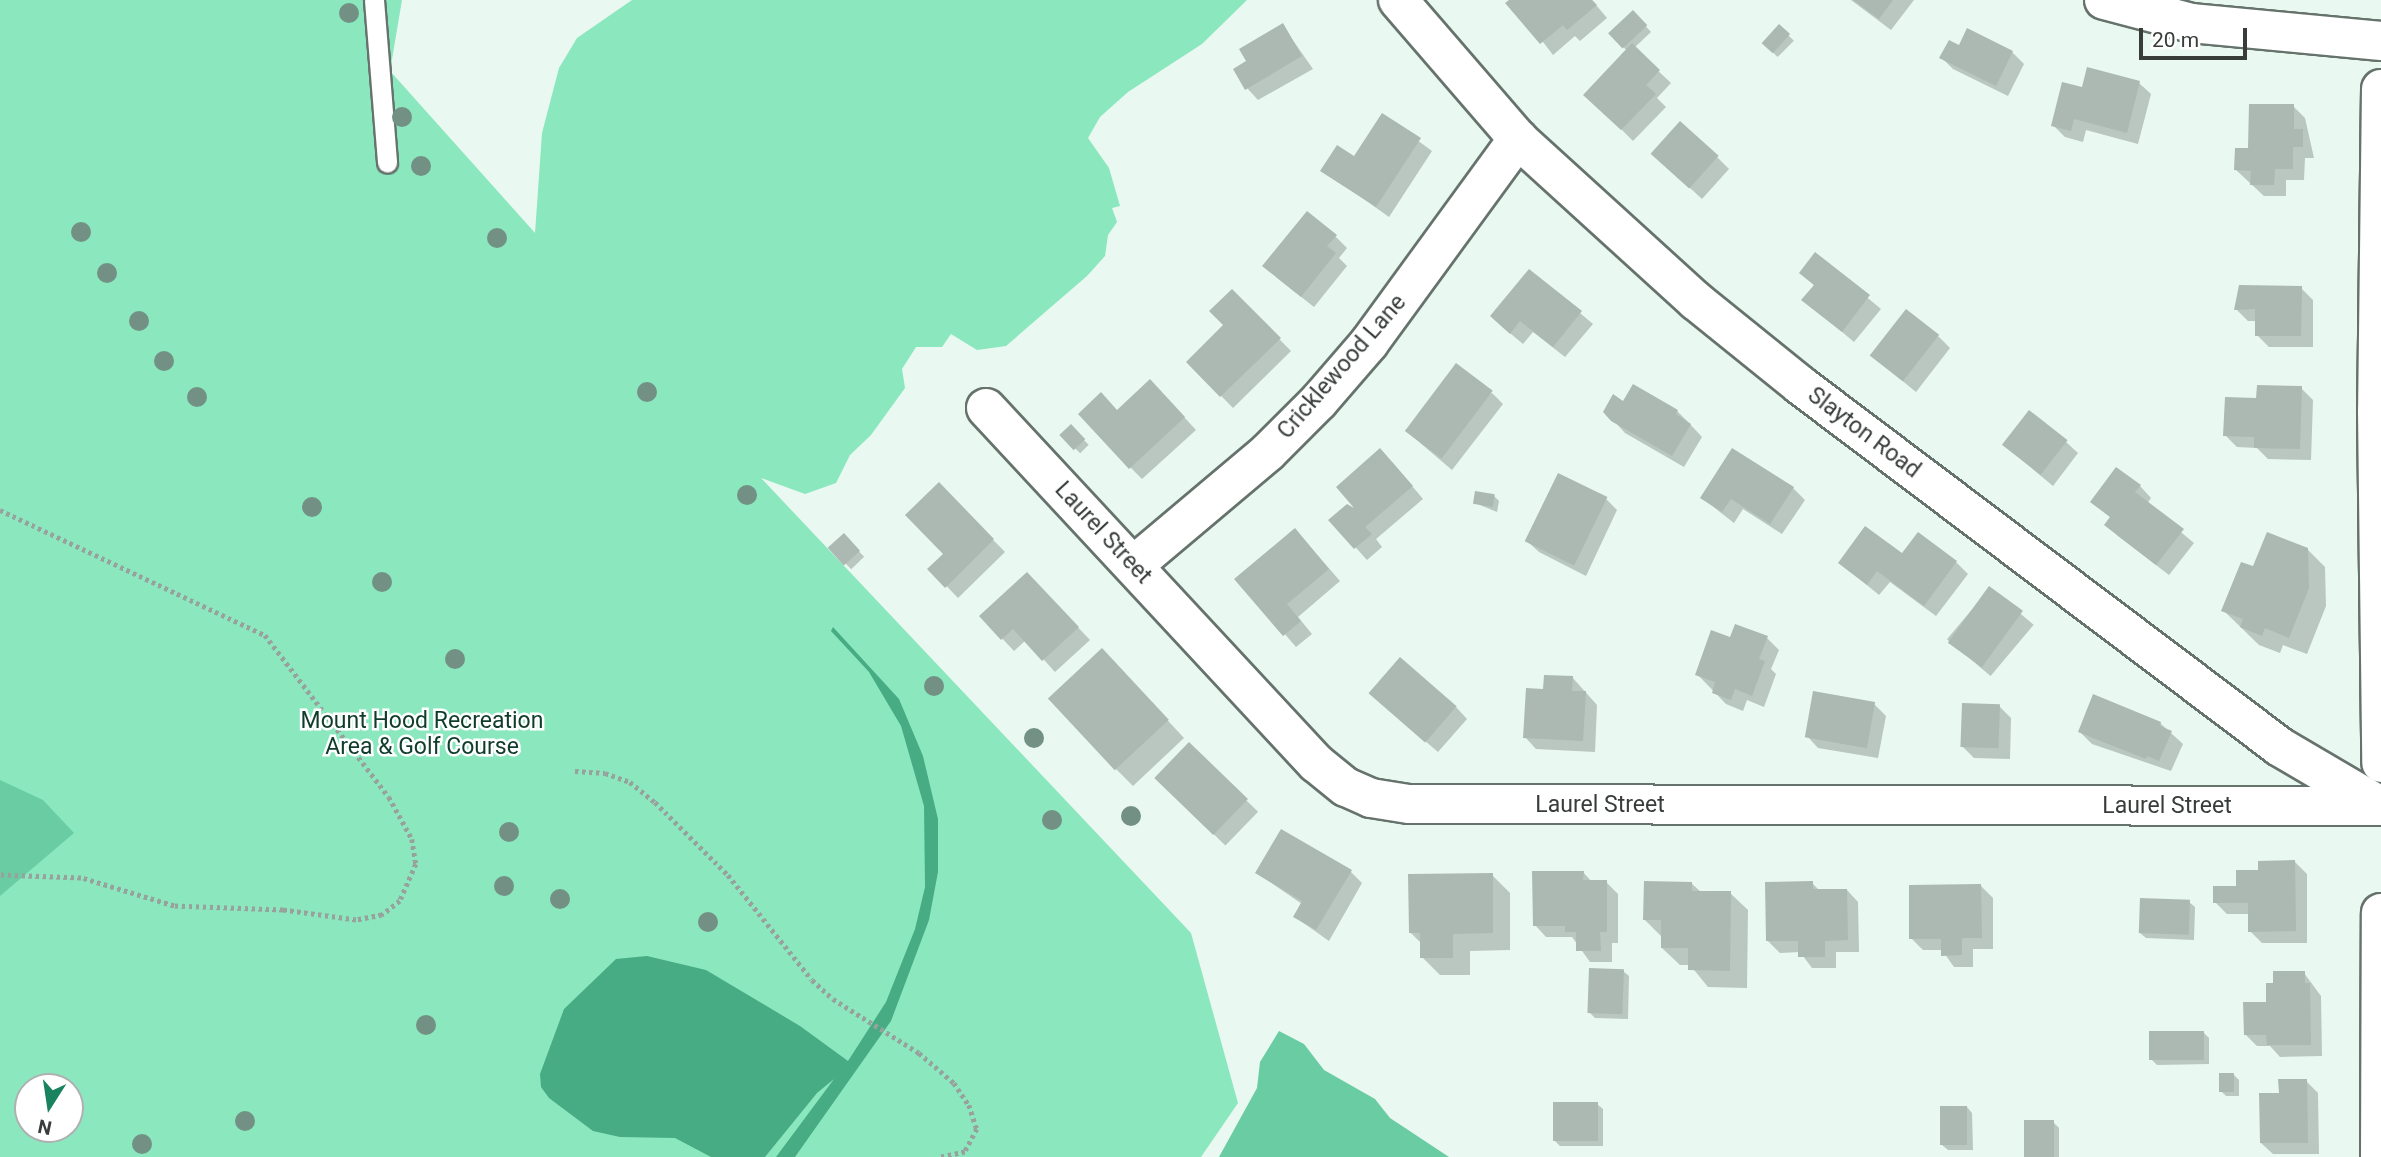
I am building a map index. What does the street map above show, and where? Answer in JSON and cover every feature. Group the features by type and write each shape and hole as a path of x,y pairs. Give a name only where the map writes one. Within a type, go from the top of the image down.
{"street":[{"name":"Slayton Road","path":"1398,0 1518,139 1696,301 1800,386 2280,747 2381,806"},
{"path":"2104,0 2191,23 2381,41"},
{"path":"2381,89 2377,384 2381,763"},
{"name":"Cricklewood Lane","path":"1134,565 1268,452 1320,401 1368,343 1518,139"},
{"name":"Laurel Street","path":"986,408 1316,763 1346,787 1383,801 2381,806"},
{"path":"2380,1157 2381,914"}],"lane":[{"path":"374,0 387,162"}],"path":[{"path":"0,510 265,635 389,797 412,839 416,864 400,901 371,920 174,906 81,878 0,875"},
{"path":"575,771 605,773 630,782 655,802 728,875 811,980 859,1015 895,1036 954,1083 977,1122 971,1146 941,1157"}],"green space":[{"name":"Mount Hood Recreation Area & Golf Course","path":"0,0 402,0 390,71 535,233 542,133 559,68 577,38 632,0 1247,0 1202,44 1128,92 1100,117 1088,138 1109,168 1120,206 1112,208 1117,222 1108,235 1105,256 1087,276 1006,346 977,350 951,334 942,347 916,347 902,369 905,388 871,435 850,455 836,483 805,494 761,478 1191,933 1238,1103 1201,1157 0,1157"}],"shaded area":[{"path":"833,627 899,699 923,756 938,819 938,872 929,920 891,1021 795,1157 776,1157 834,1079 817,1093 765,1157 711,1157 675,1138 620,1137 593,1131 549,1098 541,1087 540,1074 564,1009 616,959 647,956 706,970 800,1026 848,1061 886,1002 915,929 925,887 924,806 901,726 869,672 831,631"},
{"path":"0,780 43,800 74,833 0,896"},
{"path":"1279,1031 1304,1044 1324,1070 1375,1099 1390,1118 1449,1157 1219,1157 1257,1088 1260,1062"}],"building":[{"path":"1509,0 1592,0 1597,5 1567,30 1563,25 1540,44 1505,3"},
{"path":"1853,0 1893,0 1879,19"},
{"path":"1633,10 1647,25 1622,49 1608,33"},
{"path":"1283,23 1302,56 1245,90 1233,69 1246,61 1239,49"},
{"path":"1779,24 1790,34 1773,53 1762,43"},
{"path":"1967,28 2013,51 1996,86 1939,58 1949,40 1959,45"},
{"path":"1632,43 1660,70 1646,85 1656,94 1621,130 1583,95"},
{"path":"2087,67 2140,81 2127,133 2074,119 2071,131 2051,126 2062,82 2082,87"},
{"path":"2249,104 2294,104 2294,129 2303,129 2303,147 2293,147 2293,169 2275,169 2274,185 2250,185 2251,171 2234,170 2235,148 2248,148"},
{"path":"1382,113 1421,138 1376,207 1320,171 1337,145 1354,156"},
{"path":"1680,121 1719,156 1689,188 1651,154"},
{"path":"1307,211 1337,235 1327,246 1336,253 1301,297 1262,266"},
{"path":"1815,252 1870,295 1842,332 1801,300 1814,285 1799,273"},
{"path":"1529,269 1582,311 1553,347 1520,321 1510,334 1490,316"},
{"path":"2239,285 2302,286 2301,336 2255,336 2255,309 2234,310"},
{"path":"1232,289 1281,338 1220,397 1186,362 1223,325 1209,311"},
{"path":"1906,309 1939,335 1903,381 1870,355"},
{"path":"1456,363 1493,391 1442,459 1405,431"},
{"path":"1150,379 1185,417 1129,469 1078,414 1101,392 1117,410"},
{"path":"1633,384 1678,410 1676,414 1691,424 1672,456 1611,421 1603,412 1613,394 1623,401"},
{"path":"2257,385 2302,386 2300,449 2254,448 2254,437 2223,436 2225,397 2256,398"},
{"path":"2029,410 2068,440 2041,475 2002,445"},
{"path":"1071,424 1085,439 1074,450 1059,435"},
{"path":"1380,448 1413,486 1365,527 1372,534 1354,549 1328,520 1347,504 1354,508 1336,487"},
{"path":"1732,448 1794,487 1770,524 1731,499 1722,512 1700,498"},
{"path":"2116,467 2141,485 2135,492 2184,529 2156,565 2104,525 2110,517 2090,502"},
{"path":"1558,473 1607,497 1574,565 1525,541"},
{"path":"939,482 994,539 945,588 927,569 943,554 905,515"},
{"path":"1475,491 1495,494 1493,507 1473,504"},
{"path":"1865,526 1902,553 1918,532 1957,561 1924,606 1877,571 1867,585 1838,563"},
{"path":"1295,528 1329,569 1287,604 1301,621 1283,636 1234,579"},
{"path":"2267,532 2308,548 2309,588 2289,638 2265,628 2262,636 2240,627 2243,619 2221,611 2241,562 2253,566"},
{"path":"844,533 860,551 844,566 828,548"},
{"path":"1027,572 1079,627 1042,661 1013,629 1001,640 979,616"},
{"path":"1989,586 2023,611 1982,667 1948,643"},
{"path":"1735,624 1768,636 1759,659 1765,661 1752,696 1735,689 1731,700 1712,693 1715,682 1695,675 1711,630 1730,637"},
{"path":"1102,648 1169,720 1115,770 1048,698"},
{"path":"1400,657 1457,706 1425,742 1369,693"},
{"path":"1544,675 1573,676 1572,691 1586,691 1583,741 1523,738 1526,688 1543,689"},
{"path":"1813,691 1875,702 1867,748 1805,737"},
{"path":"2093,694 2161,722 2160,726 2172,731 2159,761 2147,756 2146,759 2078,732"},
{"path":"1962,703 2000,704 1998,748 1960,747"},
{"path":"1189,742 1248,799 1213,835 1154,778"},
{"path":"1281,829 1352,870 1316,930 1293,917 1302,901 1255,873"},
{"path":"2295,860 2296,931 2248,932 2248,903 2213,903 2213,886 2236,886 2236,870 2258,870 2258,861"},
{"path":"1532,871 1584,871 1583,880 1607,880 1607,932 1600,932 1601,951 1576,951 1576,932 1565,932 1565,926 1533,926"},
{"path":"1493,873 1493,933 1453,934 1453,958 1420,958 1420,933 1409,933 1408,874"},
{"path":"1644,881 1692,882 1692,891 1731,891 1730,971 1688,970 1688,948 1661,948 1661,920 1643,920"},
{"path":"1813,881 1813,889 1847,889 1848,940 1825,941 1825,957 1798,957 1798,941 1766,941 1765,882"},
{"path":"1981,884 1982,938 1962,938 1962,955 1941,956 1941,939 1909,939 1909,885"},
{"path":"2140,898 2190,900 2189,935 2139,933"},
{"path":"1589,968 1624,969 1622,1014 1587,1013"},
{"path":"2273,971 2305,971 2305,983 2310,983 2311,1045 2267,1045 2266,1035 2244,1035 2243,1002 2266,1002 2266,983 2273,983"},
{"path":"2149,1031 2204,1031 2204,1060 2149,1060"},
{"path":"2219,1073 2234,1073 2234,1092 2219,1092"},
{"path":"2278,1079 2307,1079 2308,1143 2260,1143 2259,1093 2279,1093"},
{"path":"1553,1102 1598,1102 1598,1141 1553,1141"},
{"path":"1940,1106 1967,1106 1967,1145 1940,1145"},
{"path":"2024,1120 2054,1120 2054,1157 2024,1157"}]}
